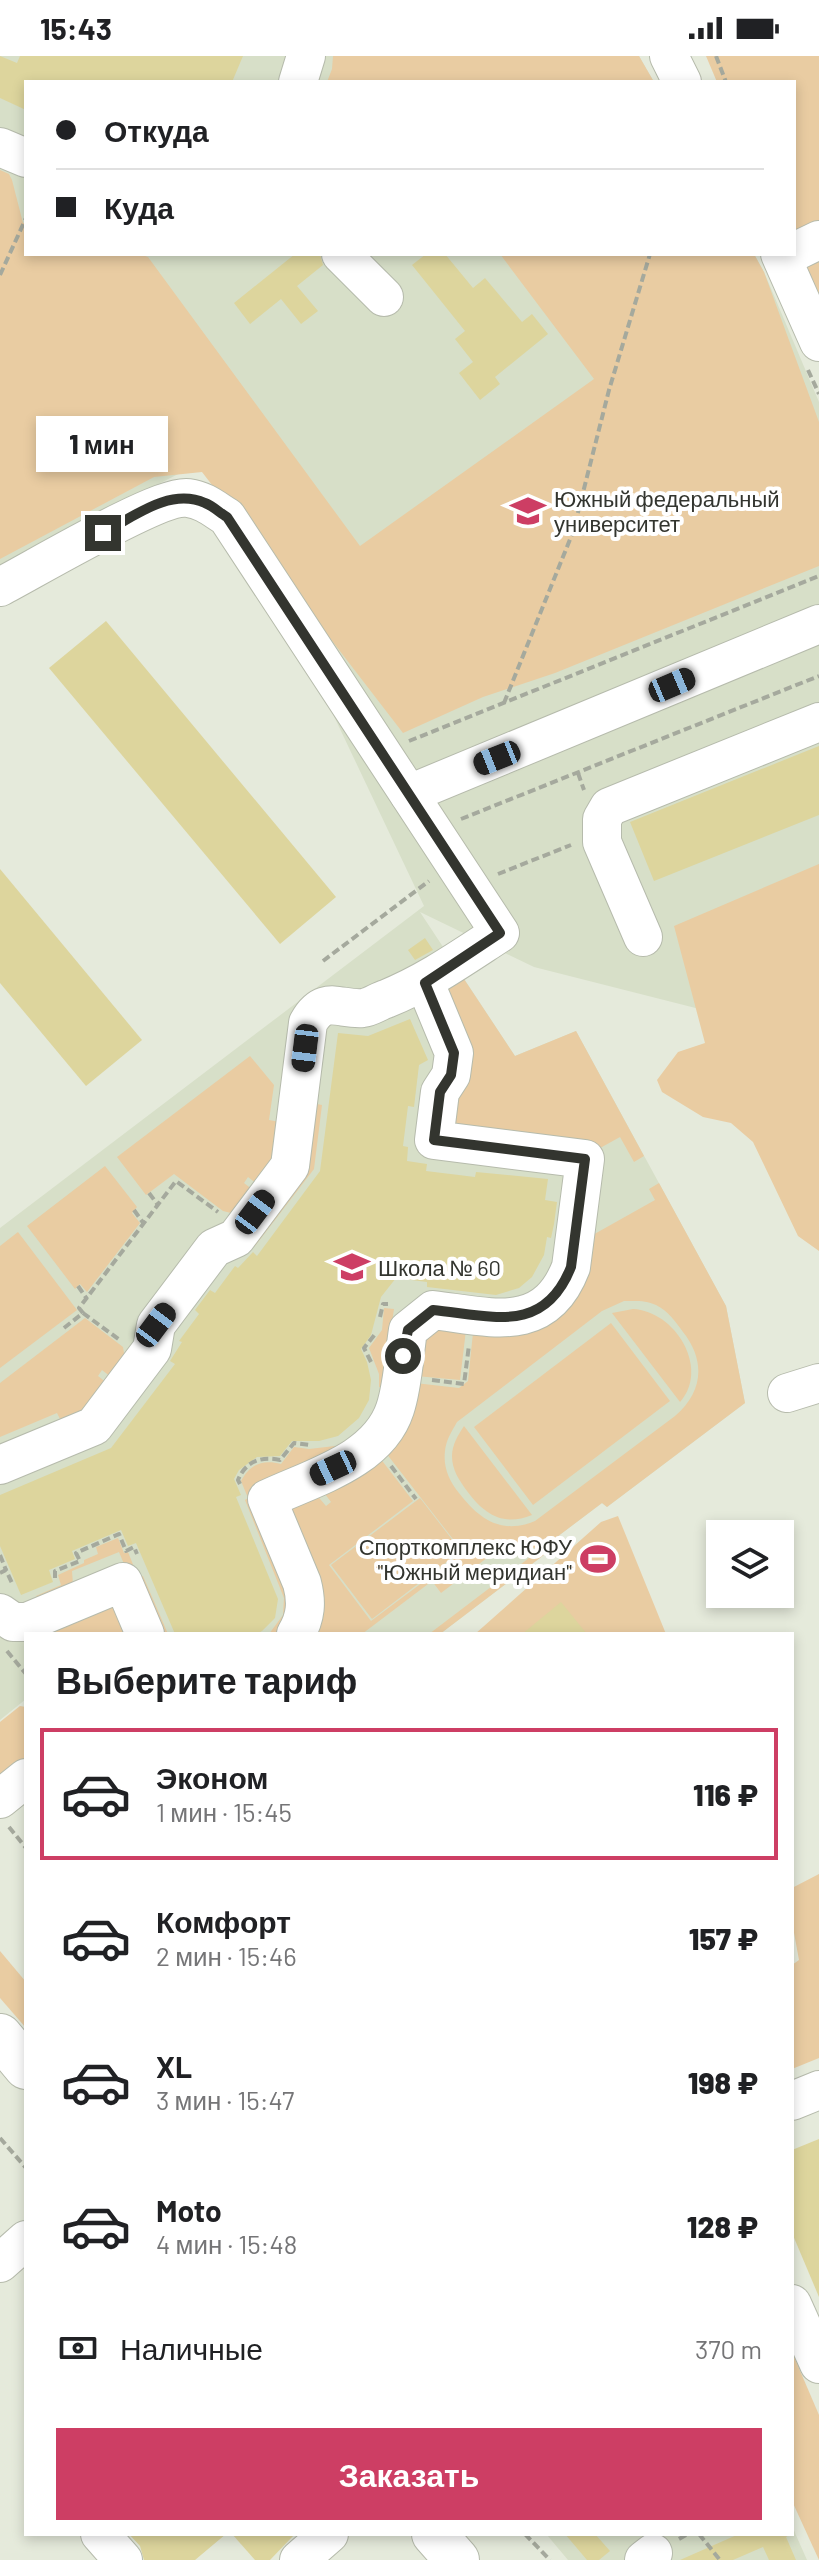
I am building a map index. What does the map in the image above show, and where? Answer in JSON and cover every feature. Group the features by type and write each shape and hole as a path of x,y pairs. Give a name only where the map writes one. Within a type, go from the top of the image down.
{"main road":[{"path":"0,2036 24,2065"},
{"path":"436,2536 457,2560"}],"street":[{"path":"299,80 306,56"},
{"path":"669,56 681,80"},
{"path":"0,147 24,157"},
{"path":"796,250 819,240"},
{"path":"343,256 384,297"},
{"path":"787,256 819,342"},
{"path":"0,587 155,505 187,498 206,503 227,517 500,933 425,983 364,1008 333,1004 312,1015 308,1023 290,1166 236,1238 214,1248 164,1314 156,1325 152,1349 94,1426 0,1465"},
{"path":"409,794 819,624"},
{"path":"643,937 602,842 602,819 609,807 819,722"},
{"path":"297,1632 304,1617 302,1583 267,1499 355,1458 381,1435 395,1409 408,1330 433,1310 506,1318 524,1316 553,1299 571,1267 585,1159 434,1140 440,1092 451,1075 454,1053 425,983"},
{"path":"0,1613 13,1622 27,1622 123,1582 144,1632"},
{"path":"4,1813 24,1781"},
{"path":"794,2100 819,2090"},
{"path":"0,2263 24,2242"},
{"path":"794,2308 819,2364"},
{"path":"102,2536 123,2560"},
{"path":"299,2560 327,2536"},
{"path":"466,2536 470,2560"}],"path":[{"path":"716,56 725,80"},
{"path":"0,275 24,222"},
{"path":"504,703 573,532 609,390 649,256"},
{"path":"458,721 819,576"},
{"path":"456,821 819,676"},
{"path":"578,773 585,792"},
{"path":"479,901 491,893 486,878 570,846 574,833"},
{"path":"149,1193 158,1205"},
{"path":"134,1210 144,1224"},
{"path":"78,1286 87,1299"},
{"path":"64,1328 83,1313 126,1344"},
{"path":"390,1464 416,1499"},
{"path":"0,1555 6,1570"},
{"path":"0,1642 24,1672"},
{"path":"4,1813 24,1845"},
{"path":"0,2138 24,2166"},
{"path":"527,2536 550,2560"},
{"path":"701,2536 720,2560"}],"shaded area":[{"path":"0,56 639,56 653,80 24,80 24,256 755,256 819,402 819,1001 731,1017 534,967 420,912 515,1056 576,1031 726,1306 745,1403 607,1507 602,1503 549,1543 553,1548 443,1632 24,1632 24,1701 0,1720 0,1228 424,906 211,457 0,566"},
{"path":"333,56 639,56 653,80 328,80"},
{"path":"706,56 819,56 819,321 795,256 796,80 716,80"},
{"path":"0,170 9,174 12,180 24,223 24,256 148,257 360,546 594,379 502,256 755,256 764,272 819,422 819,566 555,673 483,697 403,733 202,472 154,477 0,559"},
{"path":"819,864 819,1251 798,1236 753,1142 731,1123 703,1117 662,1092 657,1080 678,1052 705,1043 674,926"},
{"path":"458,970 515,1056 576,1031 644,1156 634,1162 620,1137 593,1152 454,1124 440,985"},
{"path":"250,1056 274,1085 269,1120 280,1122 275,1159 257,1184 248,1177 244,1183 253,1190 231,1213 223,1211 174,1174 146,1195 117,1157"},
{"path":"306,1102 322,1105 314,1169 255,1246 245,1238"},
{"path":"105,1166 137,1207 132,1213 140,1223 87,1292 80,1284 75,1289 27,1226"},
{"path":"659,1183 726,1306 745,1403 607,1507 602,1503 549,1543 553,1548 443,1632 432,1632 546,1545 516,1552 496,1551 441,1593 432,1581 365,1632 314,1632 292,1509 315,1493 326,1506 331,1502 322,1490 380,1458 413,1501 329,1565 371,1621 463,1552 386,1453 415,1383 459,1388 468,1381 474,1323 500,1326 582,1241 655,1200 649,1189","holes":["624,1301 640,1301 660,1307 668,1314 695,1354 698,1365 696,1387 684,1407 535,1521 512,1526 483,1517 455,1488 446,1468 446,1447 457,1422 602,1311"]},
{"path":"18,1232 77,1310 0,1368 0,1246"},
{"path":"384,1308 394,1309 388,1350 390,1390 379,1387 379,1374 369,1348 382,1330"},
{"path":"633,1309 648,1312 662,1320 684,1344 691,1373 688,1388 680,1402 612,1313"},
{"path":"85,1318 123,1347 125,1359 111,1377 102,1370 98,1376 107,1383 86,1411 62,1423 57,1413 0,1437 0,1383"},
{"path":"611,1323 670,1401 533,1505 474,1427"},
{"path":"436,1328 466,1330 460,1380 416,1376 421,1345"},
{"path":"464,1426 532,1515 503,1519 487,1512 467,1491 452,1461 454,1444"},
{"path":"335,1446 340,1456 298,1465 253,1486 295,1587 287,1632 270,1632 283,1615 284,1598 245,1500 248,1498 241,1481 258,1464 281,1464 294,1447"},
{"path":"420,1498 461,1551 372,1619 331,1565"},
{"name":"Спорткомплекс ЮФУ \"Южный меридиан\"","path":"618,1516 665,1632 477,1632 601,1522"},
{"path":"118,1538 124,1553 128,1552 138,1577 143,1576 167,1632 152,1632 119,1552 72,1571 73,1585 38,1600 36,1596 61,1585 58,1575 98,1554 96,1547"},
{"path":"109,1606 115,1608 127,1632 44,1632"},
{"path":"20,1706 24,1707 24,1765 0,1785 0,1722"},
{"path":"819,1874 819,2058 794,2068 794,1964 799,1960 794,1933 794,1887"},
{"path":"0,1951 24,1980 24,2026 0,1998"},
{"path":"794,2357 819,2415 819,2560 794,2505"},
{"path":"794,2531 807,2560 568,2560 548,2536 794,2536"}],"building":[{"path":"0,56 17,63 20,56 243,56 233,80 24,80 24,109 0,98"},
{"path":"293,256 321,256 323,265 297,286 318,311 301,324 281,299 250,324 234,303"},
{"path":"423,256 447,256 473,288 485,278 522,322 532,314 548,334 495,377 500,384 480,400 459,373 473,362 455,339 465,331 412,265"},
{"path":"106,621 336,897 280,944 49,668"},
{"path":"819,746 819,815 654,881 630,822"},
{"path":"0,869 142,1040 86,1086 0,983"},
{"path":"425,938 433,950 415,960 408,950"},
{"path":"410,1019 428,1060 419,1065 414,1107 408,1106 403,1146 408,1147 407,1161 427,1164 426,1171 475,1177 476,1172 548,1179 545,1200 557,1202 554,1224 551,1238 547,1237 544,1255 532,1277 519,1288 496,1295 427,1287 427,1282 396,1278 381,1297 371,1335 361,1349 371,1380 369,1400 359,1418 338,1436 319,1441 292,1441 280,1456 257,1457 239,1470 234,1479 241,1495 236,1497 278,1599 275,1618 262,1631 174,1632 136,1543 128,1546 121,1530 72,1551 75,1559 49,1570 53,1582 21,1595 0,1546 0,1495 111,1448 175,1364 170,1361 182,1342 179,1341 199,1314 195,1310 210,1290 215,1293 235,1266 238,1268 253,1252 257,1256 320,1171 338,1033 368,1036"},
{"path":"561,1602 585,1632 524,1632"},
{"path":"819,2139 819,2297 794,2238 794,2149"},
{"path":"131,2536 224,2536 195,2560 144,2560 140,2546"},
{"path":"234,2536 293,2536 270,2560 255,2560"},
{"path":"567,2536 597,2536 610,2551 599,2560 587,2560"},
{"path":"734,2536 788,2536 796,2560 769,2560 763,2547 733,2560 680,2560"}],"place":[{"name":"Южный федеральный университет","path":"528,511"},
{"name":"Школа № 60","path":"352,1267"},
{"name":"Спорткомплекс ЮФУ \"Южный меридиан\"","path":"598,1559"}],"route":[{"path":"103,533 155,505 173,499 187,498 206,503 227,517 500,933 425,983 454,1053 455,1063 440,1092 434,1140 585,1159 571,1267 553,1299 533,1313 514,1318 433,1310 408,1330 403,1356"}]}
